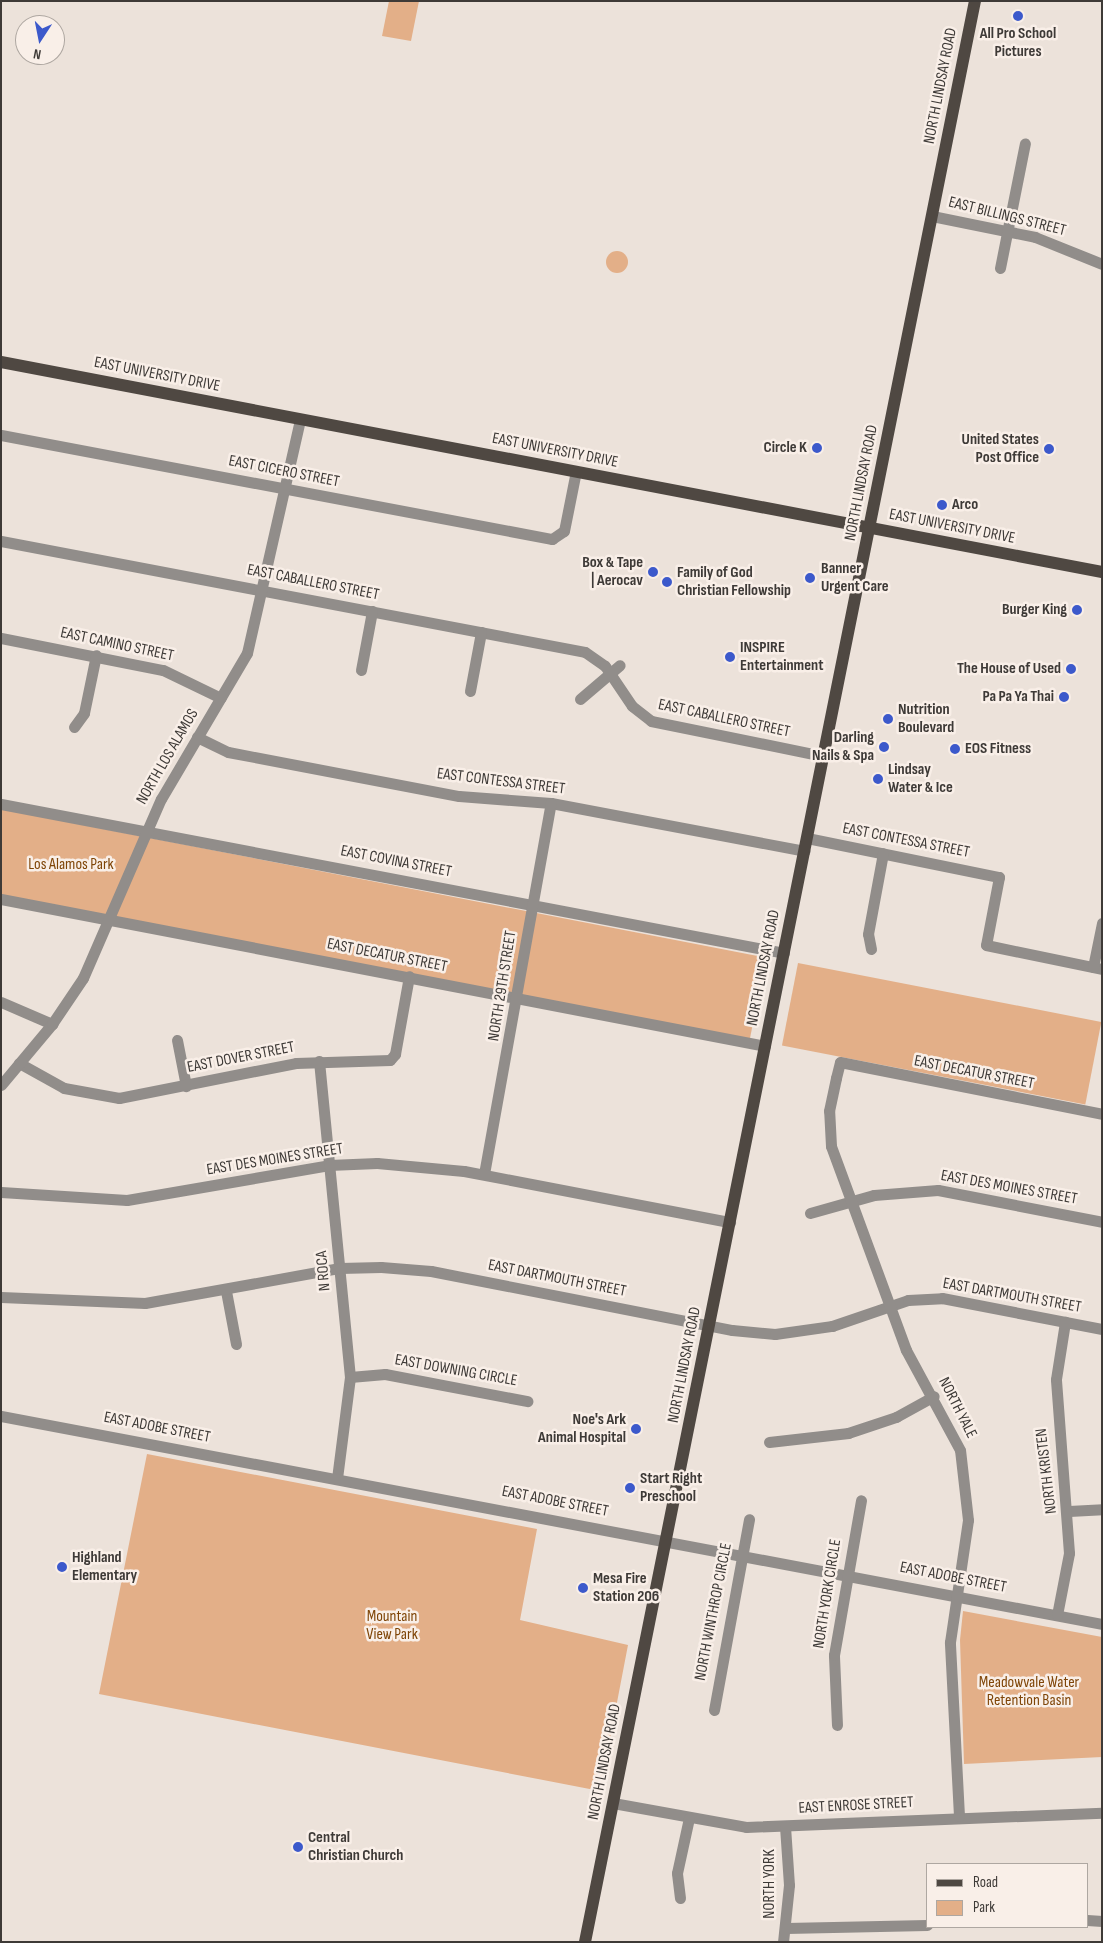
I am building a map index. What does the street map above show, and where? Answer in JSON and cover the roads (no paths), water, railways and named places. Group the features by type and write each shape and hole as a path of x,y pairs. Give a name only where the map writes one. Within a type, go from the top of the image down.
{"main road":[{"name":"NORTH LINDSAY ROAD","path":"585,1942 975,1"},
{"name":"EAST UNIVERSITY DRIVE","path":"1,362 1102,572"}],"street":[{"path":"1000,268 1025,143"},
{"name":"EAST BILLINGS STREET","path":"932,216 1008,231 1062,245 1100,259"},
{"name":"NORTH LOS ALAMOS","path":"1,1085 52,1024 82,978 110,919 146,832 197,737 247,653 265,591 300,419"},
{"name":"EAST CICERO STREET","path":"1,435 560,538 576,471"},
{"name":"EAST CABALLERO STREET","path":"1,540 585,652 610,673 632,706 651,721 823,756"},
{"path":"361,670 372,611"},
{"path":"470,691 481,632"},
{"name":"EAST CAMINO STREET","path":"1,638 173,673 221,698"},
{"path":"74,727 84,712 96,656"},
{"path":"580,699 620,665"},
{"name":"EAST CONTESSA STREET","path":"197,737 228,752 449,794 551,803 804,851"},
{"name":"NORTH 29TH STREET","path":"484,1174 519,998 532,905 551,803"},
{"name":"EAST COVINA STREET","path":"1,804 784,953"},
{"name":"EAST CONTESSA STREET","path":"807,838 999,877 986,945 1097,968"},
{"path":"870,950 868,934 884,853"},
{"name":"EAST DECATUR STREET","path":"1,898 766,1046"},
{"path":"1097,968 1102,923"},
{"name":"EAST DOVER STREET","path":"19,1063 47,1081 95,1096 132,1097 319,1061 393,1059 409,976"},
{"path":"1,1002 52,1024"},
{"path":"177,1040 186,1086"},
{"name":"N ROCA","path":"319,1061 350,1377 337,1478"},
{"name":"EAST DECATUR STREET","path":"840,1062 1102,1114"},
{"name":"NORTH YALE","path":"840,1062 829,1111 832,1146 851,1203 906,1350 934,1396 960,1450 968,1520 955,1596 950,1656 959,1816"},
{"name":"EAST DES MOINES STREET","path":"1,1192 127,1200 330,1165 378,1163 484,1174 730,1222"},
{"name":"EAST DES MOINES STREET","path":"810,1213 874,1195 938,1190 1102,1222"},
{"name":"EAST DARTMOUTH STREET","path":"1,1297 109,1304 226,1291 340,1268 431,1271 709,1325 775,1334 832,1326 908,1300 942,1298 1102,1329"},
{"path":"226,1291 236,1344"},
{"name":"NORTH KRISTEN","path":"1057,1615 1069,1554 1069,1511 1057,1427 1056,1379 1065,1322"},
{"name":"EAST DOWNING CIRCLE","path":"350,1377 392,1375 527,1401"},
{"path":"769,1442 848,1433 896,1417 934,1396"},
{"name":"EAST ADOBE STREET","path":"1,1416 742,1554 1102,1624"},
{"name":"NORTH YORK CIRCLE","path":"837,1725 834,1655 846,1574 861,1500"},
{"path":"1069,1511 1102,1509"},
{"name":"NORTH WINTHROP CIRCLE","path":"714,1710 749,1519"},
{"name":"EAST ENROSE STREET","path":"613,1803 726,1826 785,1826 959,1816 1102,1812"},
{"path":"680,1898 678,1873 689,1818"},
{"name":"NORTH YORK","path":"783,1942 786,1928 785,1826"},
{"path":"1088,1920 1102,1921"},
{"path":"786,1928 926,1925"}],"place":[{"name":"All Pro School Pictures","path":"1018,16"},
{"name":"Circle K","path":"817,448"},
{"name":"United States Post Office","path":"1049,449"},
{"name":"Arco","path":"942,505"},
{"name":"Box & Tape | Aerocav","path":"653,572"},
{"name":"Banner Urgent Care","path":"810,578"},
{"name":"Family of God Christian Fellowship","path":"667,582"},
{"name":"Burger King","path":"1077,610"},
{"name":"INSPIRE Entertainment","path":"730,657"},
{"name":"The House of Used","path":"1071,669"},
{"name":"Pa Pa Ya Thai","path":"1064,697"},
{"name":"Nutrition Boulevard","path":"888,719"},
{"name":"Darling Nails & Spa","path":"884,747"},
{"name":"EOS Fitness","path":"955,749"},
{"name":"Lindsay Water & Ice","path":"878,779"},
{"name":"Noe's Ark Animal Hospital","path":"636,1429"},
{"name":"Start Right Preschool","path":"630,1488"},
{"name":"Highland Elementary","path":"62,1567"},
{"name":"Mesa Fire Station 206","path":"583,1588"},
{"name":"Central Christian Church","path":"298,1847"}],"park label":[{"name":"Los Alamos Park","path":"71,865"},
{"name":"Mountain View Park","path":"392,1626"},
{"name":"Meadowvale Water Retention Basin","path":"1029,1692"}]}
